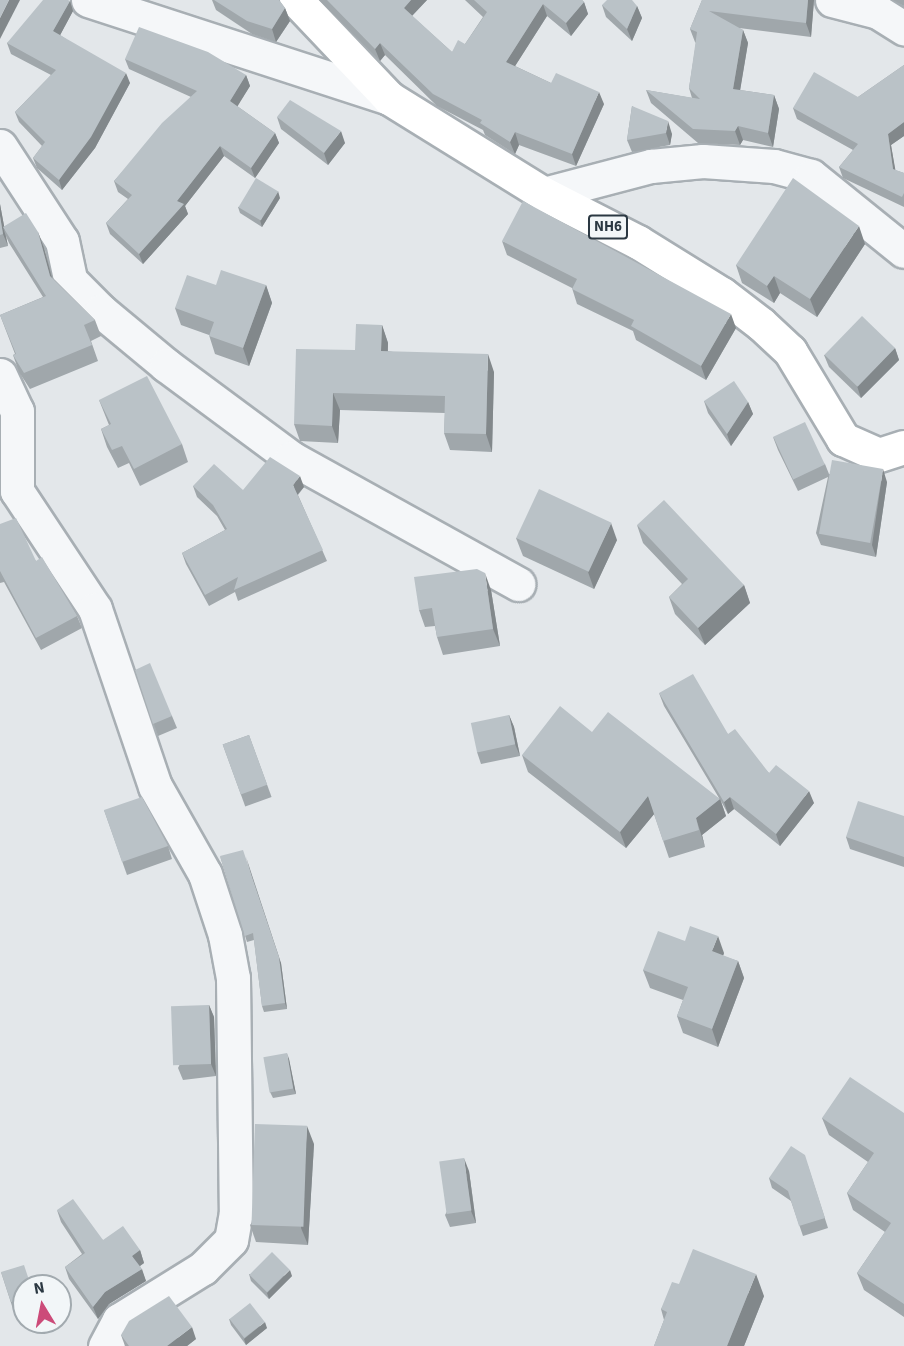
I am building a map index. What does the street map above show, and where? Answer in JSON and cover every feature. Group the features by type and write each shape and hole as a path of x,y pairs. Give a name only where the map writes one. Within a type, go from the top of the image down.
{"highway":[{"name":"NH6","path":"296,0 389,99 544,194 638,242 722,294 761,324 790,351 843,439 879,455 904,447"}],"street":[{"path":"88,0 389,99"},
{"path":"832,0 878,12 904,28"},
{"path":"0,146 62,241 70,280 109,318 291,458 518,584"},
{"path":"544,194 651,166 703,161 774,166 811,176 870,228 904,251"},
{"path":"0,375 17,411 17,491 94,609 155,786 205,874 225,935 233,978 236,1203 231,1240 203,1268 119,1320 105,1346"}],"building":[{"path":"0,0 9,0 0,18"},
{"path":"43,0 70,1 53,31 126,73 91,137 59,180 33,158 45,142 15,112 56,70 7,43"},
{"path":"214,0 279,0 285,8 272,29 247,21"},
{"path":"327,0 411,0 404,8 452,52 458,40 465,44 487,12 474,0 582,0 584,2 566,23 543,4 506,62 551,83 556,73 599,92 572,154 515,132 510,142 480,123 482,120 433,94 380,43 375,49"},
{"path":"607,0 632,0 637,6 627,29 602,5"},
{"path":"702,0 808,0 806,23 709,11 743,30 733,89 774,95 768,133 738,126 735,131 693,129 646,90 700,99 689,88 697,32 690,29"},
{"path":"139,27 208,52 246,75 230,101 275,133 251,168 220,146 177,201 184,204 139,254 106,223 132,195 114,181 162,123 197,91 125,59"},
{"path":"904,65 904,122 888,134 893,169 904,173 902,197 839,167 858,144 793,108 814,72 858,97"},
{"path":"290,100 341,131 324,153 277,117"},
{"path":"632,106 668,121 666,133 627,140"},
{"path":"256,178 278,191 261,221 238,207"},
{"path":"793,178 859,226 810,299 774,276 767,286 736,265"},
{"path":"523,201 731,314 701,366 631,326 634,320 572,289 577,279 502,241"},
{"path":"26,213 38,232 50,276 95,320 84,325 92,345 24,373 13,355 16,354 0,315 46,296 3,227"},
{"path":"0,216 3,234 0,235"},
{"path":"221,270 266,285 243,348 209,336 214,322 175,308 187,275 216,285"},
{"path":"862,316 895,348 858,387 824,355"},
{"path":"356,324 382,325 381,351 488,354 486,434 444,433 445,396 333,393 332,426 294,424 296,349 355,350"},
{"path":"147,376 182,444 134,469 122,446 112,450 101,429 111,424 99,400"},
{"path":"734,381 748,402 727,434 704,401"},
{"path":"805,422 825,465 793,479 773,437"},
{"path":"270,457 300,476 293,485 323,550 234,590 238,577 205,595 182,553 227,529 213,505 193,486 214,464 243,490"},
{"path":"832,460 883,469 870,543 819,534"},
{"path":"539,489 612,523 589,572 516,538"},
{"path":"664,500 744,585 698,628 669,597 688,579 637,525"},
{"path":"16,518 36,561 42,557 77,616 36,638 0,571 0,524"},
{"path":"477,569 485,573 493,629 437,637 432,608 419,610 414,577"},
{"path":"150,663 172,716 153,724 135,670"},
{"path":"693,674 728,734 735,729 769,773 776,765 809,791 776,834 730,797 724,802 659,693"},
{"path":"560,706 592,732 608,712 720,799 696,818 699,830 663,841 648,796 620,832 522,755"},
{"path":"509,715 515,744 477,752 471,723"},
{"path":"249,735 267,785 241,794 223,745"},
{"path":"142,797 168,846 122,862 104,810"},
{"path":"858,801 904,816 904,857 846,837"},
{"path":"243,850 279,957 285,1003 262,1006 253,933 245,936 220,856"},
{"path":"690,926 718,936 712,951 738,961 712,1029 677,1016 688,987 643,970 658,931 685,941"},
{"path":"209,1005 211,1064 173,1065 171,1006"},
{"path":"287,1053 293,1088 270,1093 263,1057"},
{"path":"850,1077 904,1113 904,1304 857,1273 891,1223 847,1193 874,1153 822,1118"},
{"path":"255,1124 307,1126 303,1227 251,1225"},
{"path":"791,1146 805,1155 825,1218 799,1226 788,1191 769,1178"},
{"path":"464,1158 471,1210 447,1214 439,1161"},
{"path":"73,1199 103,1240 123,1226 140,1250 132,1256 142,1269 105,1292 93,1307 65,1267 85,1253 57,1210"},
{"path":"693,1249 756,1274 727,1346 654,1346 667,1312 661,1309 672,1282 679,1284"},
{"path":"272,1252 290,1270 267,1292 249,1275"},
{"path":"24,1265 27,1274 12,1274 12,1302 11,1302 1,1272"},
{"path":"169,1296 192,1327 167,1346 129,1346 121,1335 129,1321"},
{"path":"250,1303 265,1322 244,1338 230,1319"}]}
